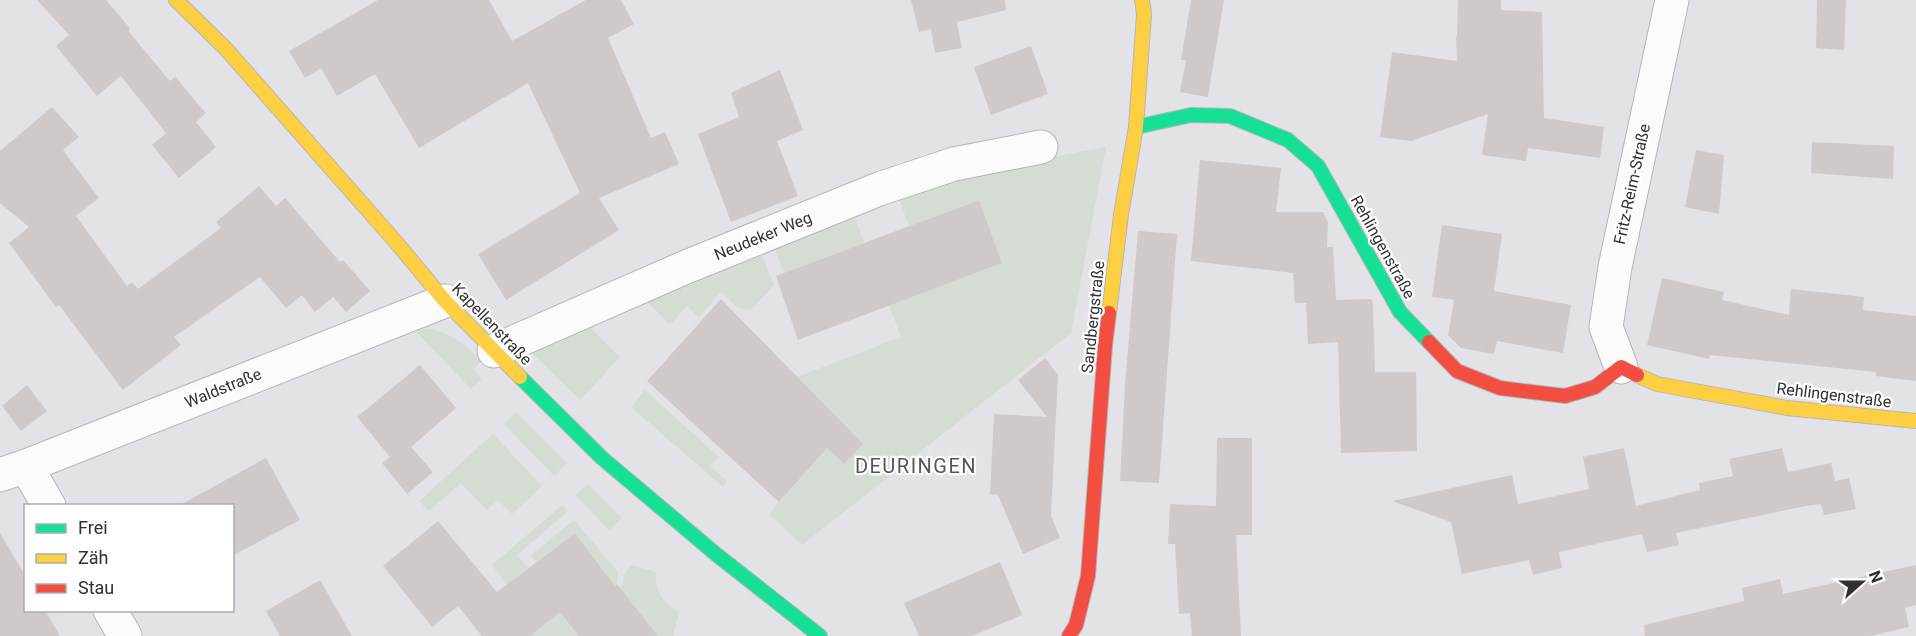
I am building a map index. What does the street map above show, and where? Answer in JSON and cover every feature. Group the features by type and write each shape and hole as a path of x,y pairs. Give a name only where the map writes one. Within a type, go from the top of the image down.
{"street":[{"name":"Kapellenstraße","path":"176,0 226,49 445,300 494,351 603,458 717,555 820,636"},
{"name":"Sandbergstraße","path":"1069,636 1076,625 1088,576 1105,346 1121,215 1136,127 1144,14 1142,0"},
{"name":"Fritz-Reim-Straße","path":"1621,367 1606,327 1615,267 1672,0"},
{"name":"Rehlingenstraße","path":"1136,127 1191,115 1230,116 1288,140 1318,166 1400,312 1457,371 1500,388 1564,396 1595,387 1621,367 1656,384 1776,406 1916,422"},
{"name":"Neudeker Weg","path":"494,351 686,267 879,189 954,164 1041,147"},
{"name":"Waldstraße","path":"13,471 445,300"},
{"path":"13,471 47,504"},
{"path":"111,612 125,636"}],"shaded area":[{"path":"1106,147 1071,333 802,545 769,514 827,448 844,464 862,444 797,377 901,337 889,305 1002,263 979,200 909,226 897,194 951,176"},
{"path":"853,211 864,243 784,273 772,241"},
{"path":"759,248 774,285 751,310 738,308 721,292 699,317 687,306 670,325 644,298"},
{"path":"587,324 620,357 580,400 530,351"},
{"path":"425,329 449,335 470,350 482,361 473,369 482,379 471,389 416,332"},
{"path":"645,390 719,457 710,466 727,481 723,487 631,407"},
{"path":"516,412 567,463 554,476 504,424"},
{"path":"493,434 542,486 512,514 498,500 487,510 461,483 429,511 419,501"},
{"path":"588,484 622,518 609,530 575,495"},
{"path":"562,505 568,511 517,555 528,568 507,585 492,565"},
{"path":"574,520 618,572 617,584 610,589 608,576 575,533 536,562 531,555"},
{"path":"632,565 656,572 658,592 679,612 673,636 658,636 621,589 625,572"},
{"path":"579,597 579,636 530,636"}],"building":[{"path":"37,0 106,0 170,81 175,77 206,113 196,122 216,147 179,178 152,145 166,133 121,76 97,96 56,46 69,35"},
{"path":"378,0 489,0 512,41 586,0 621,0 634,24 608,38 651,138 665,132 679,164 599,198 619,230 506,300 478,254 580,193 528,83 419,148 375,74 337,96 321,68 305,78 289,51"},
{"path":"911,0 1005,0 1006,10 957,22 962,48 935,53 931,29 919,32"},
{"path":"1191,0 1224,0 1208,97 1180,92 1186,60 1181,60"},
{"path":"1458,0 1501,0 1501,10 1542,12 1544,118 1604,127 1600,158 1528,148 1526,161 1482,155 1488,114 1411,141 1380,137 1392,52 1457,61"},
{"path":"1817,0 1846,0 1844,50 1816,48"},
{"path":"1031,46 1048,94 991,115 974,67"},
{"path":"780,70 803,130 777,141 798,196 731,222 698,134 739,117 731,93"},
{"path":"52,107 79,137 63,150 99,198 76,216 127,286 132,282 138,289 221,228 216,222 259,186 276,206 285,198 340,262 343,260 370,291 346,312 333,297 315,312 302,295 286,308 260,277 174,337 181,345 123,390 59,305 56,307 9,243 29,227 0,203 0,151"},
{"path":"1812,142 1894,146 1893,179 1811,173"},
{"path":"1696,150 1724,155 1719,214 1685,207"},
{"path":"1200,160 1281,168 1276,212 1323,212 1328,222 1327,247 1333,247 1336,300 1371,299 1373,303 1375,372 1416,372 1417,451 1341,453 1338,342 1308,344 1306,303 1295,303 1293,273 1191,261"},
{"path":"979,200 1002,263 798,340 776,276"},
{"path":"1442,225 1502,234 1494,291 1571,305 1563,353 1497,341 1494,354 1461,348 1448,335 1454,300 1432,297"},
{"path":"1138,231 1177,234 1159,483 1120,481 1125,385"},
{"path":"1662,278 1724,292 1722,300 1789,315 1791,289 1864,297 1863,310 1916,316 1916,381 1876,376 1876,372 1710,355 1709,359 1647,345"},
{"path":"721,299 863,444 844,464 827,448 779,502 647,381"},
{"path":"1045,358 1058,375 1051,515 1060,538 1023,554 998,495 990,494 994,414 1047,417 1018,380"},
{"path":"420,365 456,408 411,447 433,472 407,494 382,463 390,457 357,417"},
{"path":"27,385 47,411 21,431 2,406"},
{"path":"1217,438 1252,438 1252,535 1236,535 1241,636 1192,636 1190,613 1179,614 1175,544 1168,544 1170,504 1216,506"},
{"path":"1624,448 1636,506 1700,490 1699,483 1733,476 1729,459 1782,448 1788,472 1831,463 1835,481 1849,478 1856,509 1824,515 1821,504 1806,506 1676,533 1679,545 1647,552 1642,534 1559,552 1562,568 1533,575 1529,560 1462,574 1451,522 1392,501 1512,475 1518,504 1589,489 1583,457"},
{"path":"266,458 300,520 234,555 234,504 182,504"},
{"path":"438,521 497,592 575,533 615,586 617,584 658,636 579,636 560,612 530,636 482,636 458,606 432,627 383,566"},
{"path":"0,533 24,574 24,612 46,612 60,636 0,636"},
{"path":"1000,562 1022,615 972,636 919,636 904,603"},
{"path":"1916,565 1916,605 1905,608 1909,627 1870,636 1645,636 1644,625 1744,601 1742,588 1780,579 1783,594"},
{"path":"320,580 352,636 280,636 266,611"}],"traffic: fast":[{"path":"1136,127 1191,115 1230,116 1288,140 1318,166 1400,312 1429,342"},
{"path":"520,377 602,458 717,555 820,636"}],"traffic: slow":[{"path":"176,0 226,49 445,301 520,377"},
{"path":"1109,313 1121,215 1136,127 1144,14 1142,0"},
{"path":"1637,375 1657,384 1787,408 1916,421"}],"traffic: jam":[{"path":"1069,636 1076,625 1088,576 1109,313"},
{"path":"1429,342 1457,371 1500,388 1565,396 1595,387 1621,367 1637,375"}],"district":[{"name":"DEURINGEN","path":"916,466"}]}
